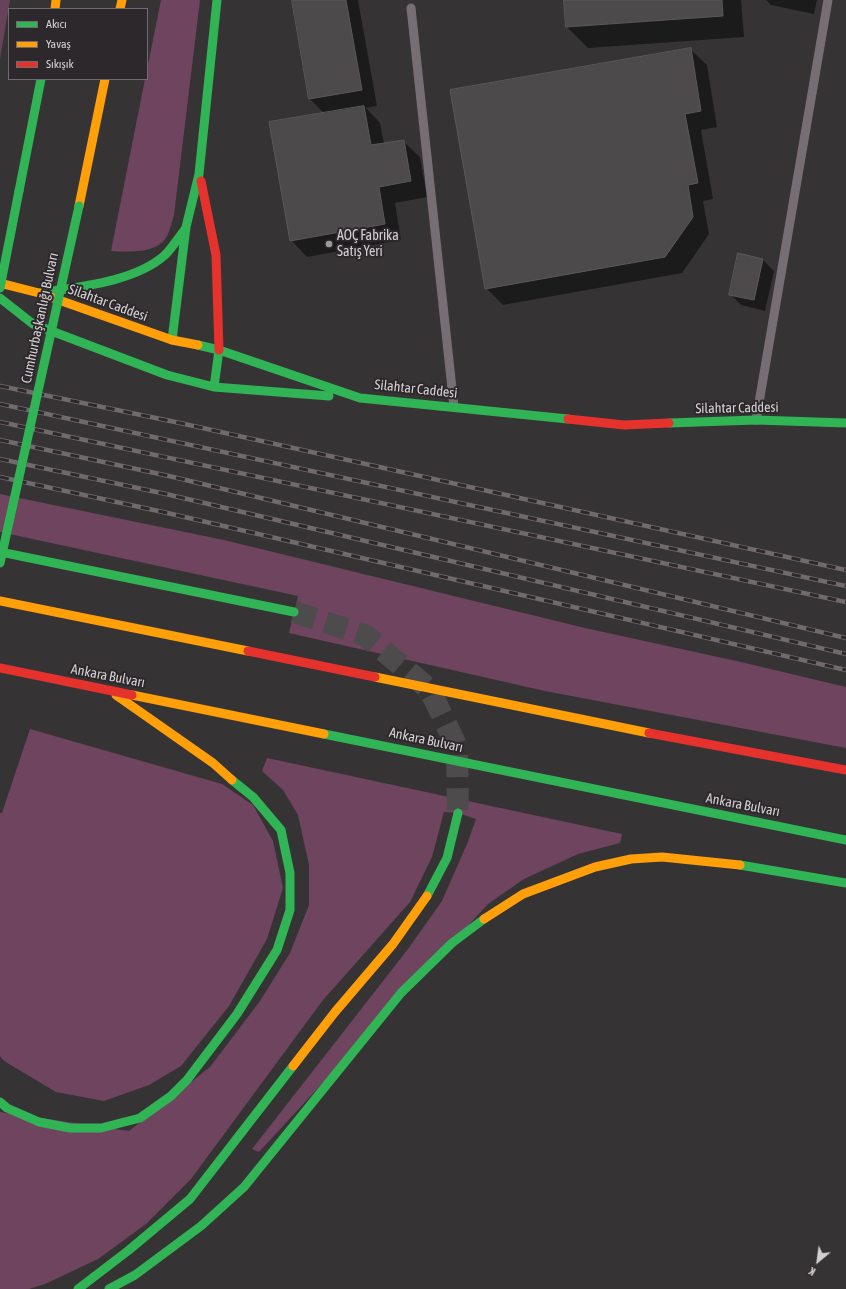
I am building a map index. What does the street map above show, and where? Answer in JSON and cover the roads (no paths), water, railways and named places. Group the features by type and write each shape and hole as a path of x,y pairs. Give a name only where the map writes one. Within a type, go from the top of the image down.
{"main road":[{"path":"172,344 186,227 199,174 217,0"},
{"path":"0,288 41,80"},
{"name":"Cumhurbaşkanlığı Bulvarı","path":"0,563 79,206 105,80"},
{"path":"199,174 216,255 219,350 214,387"},
{"path":"39,293 96,283 141,271 165,255 186,227"},
{"name":"Silahtar Caddesi","path":"0,283 39,293 172,344 219,350 360,398 624,425 756,420 846,423"},
{"path":"0,298 33,324 214,387 360,398"},
{"path":"0,552 294,612"},
{"path":"0,601 649,733 846,770"},
{"name":"Ankara Bulvarı","path":"0,668 846,840"},
{"path":"0,1102 7,1108 39,1122 70,1128 101,1128 140,1118 171,1096 187,1080 237,1014 277,950 290,910 290,873 281,830 253,797 213,763 108,690"},
{"path":"78,1289 135,1245 190,1199 335,1012 393,944 429,893 447,858 458,813"},
{"path":"109,1289 134,1275 201,1226 244,1187 401,993 452,943 476,924 523,894 595,867 631,859 662,857 713,861 765,868 846,883"}],"lane":[{"path":"756,420 828,0"},
{"path":"411,8 454,407"}],"tunnel":[{"path":"294,612 365,635 430,690 457,747 458,813"}],"railway":[{"path":"0,386 180,423 846,570"},
{"path":"0,404 846,586"},
{"path":"0,422 846,602"},
{"path":"0,440 169,476 846,638"},
{"path":"0,459 166,494 846,654"},
{"path":"0,477 163,512 846,670"}],"place":[{"name":"AOÇ Fabrika Satış Yeri","path":"329,244"}]}
